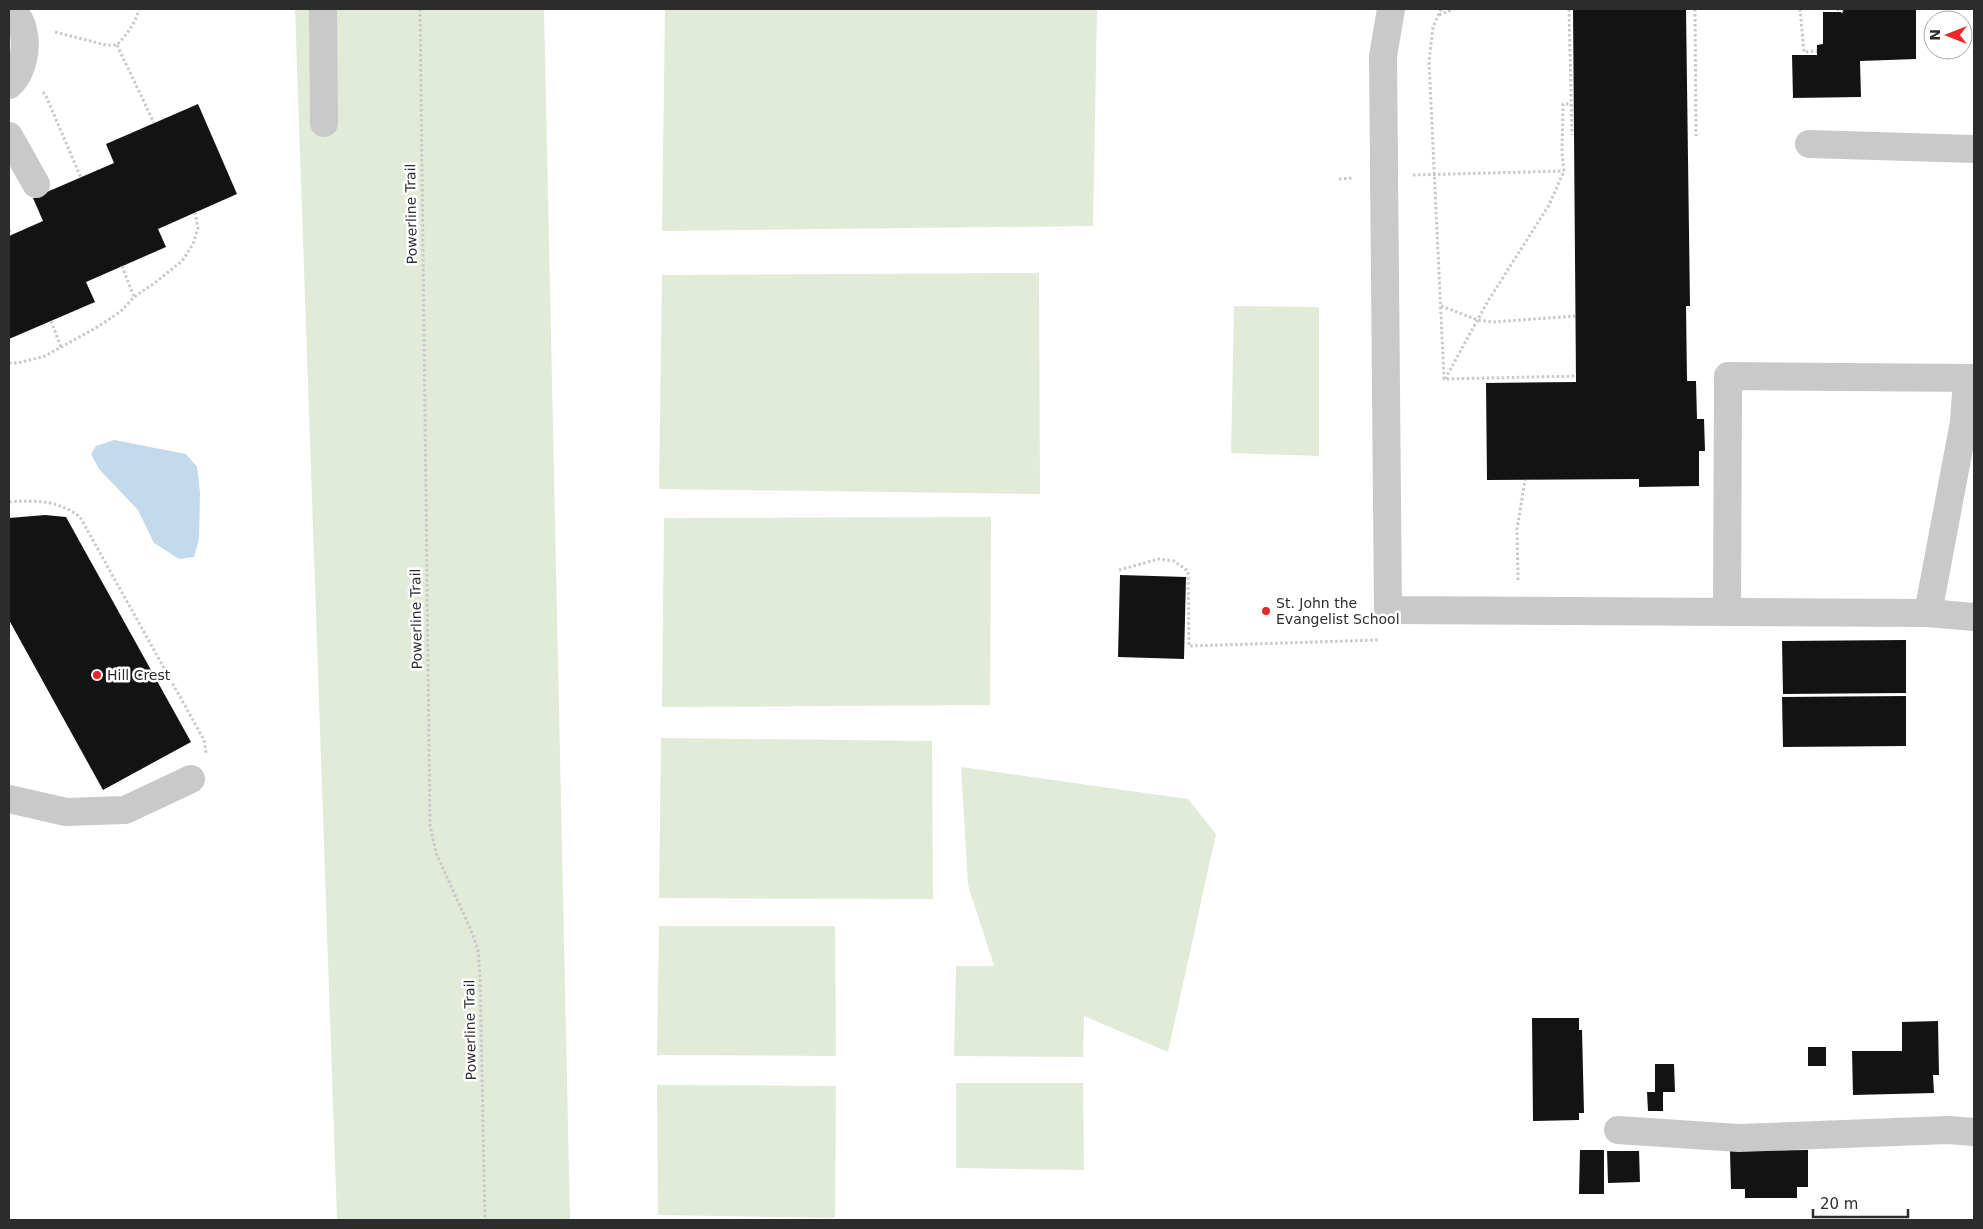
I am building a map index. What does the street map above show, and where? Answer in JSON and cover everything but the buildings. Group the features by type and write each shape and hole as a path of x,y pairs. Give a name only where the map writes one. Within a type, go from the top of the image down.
{"lane":[{"path":"323,9 324,123"},
{"path":"1391,9 1383,56 1388,610 1928,613 1974,617"},
{"path":"9,85 20,69 25,52 15,18"},
{"path":"9,136 36,184"},
{"path":"1809,144 1974,149"},
{"path":"1727,612 1728,376 1971,378 1928,613"},
{"path":"9,798 66,812 125,810 191,779"},
{"path":"1618,1130 1739,1138 1948,1130 1974,1132"}],"path":[{"path":"15,18 106,45 117,45 127,34 136,19 139,9"},
{"name":"Powerline Trail","path":"420,9 430,825 436,853 478,950 485,1220"},
{"path":"1441,9 1433,27 1428,61 1444,380"},
{"path":"1439,15 1454,9"},
{"path":"1569,9 1572,135"},
{"path":"1695,9 1696,136"},
{"path":"1800,9 1804,52 1817,51"},
{"path":"1837,9 1843,12"},
{"path":"117,45 154,123"},
{"path":"46,96 81,178"},
{"path":"1444,380 1478,320 1549,205 1564,170 1562,153 1563,104 1571,104"},
{"path":"1434,174 1564,170"},
{"path":"9,363 18,363 45,356 99,326 121,311 134,297 182,261 194,244 198,228 194,213"},
{"path":"9,230 11,235"},
{"path":"122,266 134,297"},
{"path":"1441,306 1478,320 1493,322 1575,316"},
{"path":"51,321 61,347"},
{"path":"1444,380 1576,376"},
{"path":"1518,611 1517,529 1525,480"},
{"path":"9,502 47,502 68,508 80,517 86,525 204,740 207,752 205,760 191,779"},
{"path":"1119,570 1159,559 1174,561 1188,571 1190,587 1189,646 1387,640"}],"green space":[{"path":"295,9 544,9 570,1220 337,1220"},
{"path":"665,9 1097,9 1093,226 662,231"},
{"path":"1039,273 1040,494 659,489 662,275"},
{"path":"1234,306 1319,307 1319,456 1231,453"},
{"path":"991,517 990,705 662,707 664,518"},
{"path":"661,738 932,741 933,899 659,898"},
{"path":"961,767 1188,799 1216,834 1168,1052 1084,1016 1083,1057 954,1056 956,966 994,966 968,885"},
{"path":"659,926 835,926 836,1056 657,1055"},
{"path":"956,1083 1083,1083 1084,1170 956,1168"},
{"path":"657,1085 836,1086 835,1218 658,1215"}],"water":[{"path":"114,440 186,454 197,467 200,492 199,539 194,557 179,559 154,543 138,510 99,469 91,454 96,446"}],"place":[{"name":"St. John the Evangelist School","path":"1266,611"},
{"name":"Hill Crest","path":"97,675"}]}
